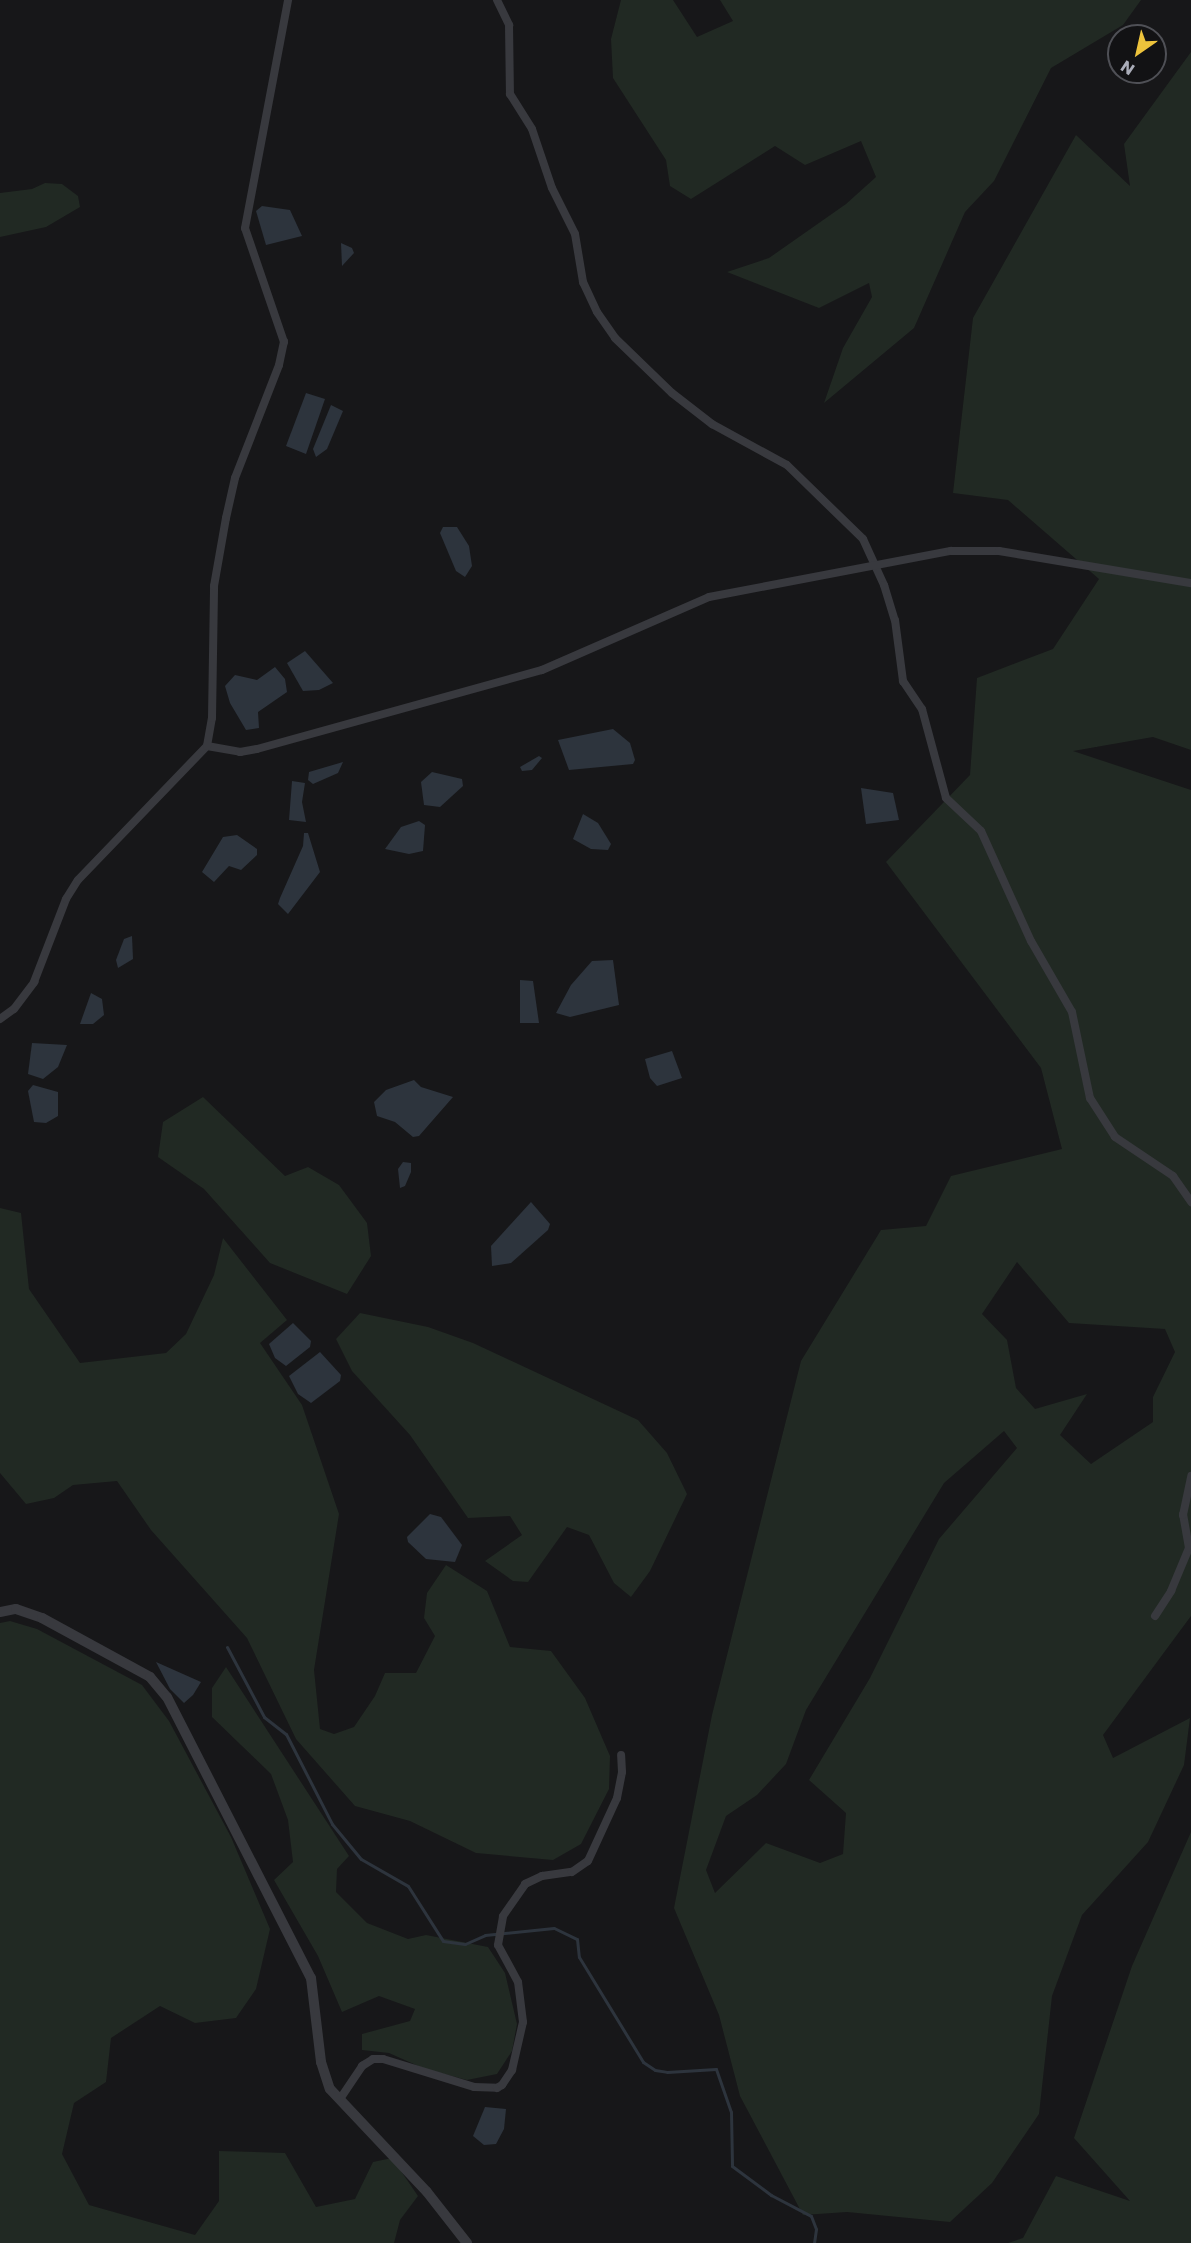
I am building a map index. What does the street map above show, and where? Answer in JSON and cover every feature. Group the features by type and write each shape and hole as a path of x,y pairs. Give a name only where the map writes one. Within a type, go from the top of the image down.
{"street":[{"path":"0,1019 15,1009 34,982 66,899 78,880 207,746 212,718 214,586 226,518 235,478 279,365 284,342 245,228 288,0"},
{"path":"497,0 509,25 510,94 532,129 552,188 574,234 583,282 597,312 615,338 672,393 712,424 787,465 863,539 877,567 895,620 903,681 922,709 946,798 981,831 1031,941 1072,1012 1090,1098 1115,1137 1173,1176 1191,1202"},
{"path":"207,746 240,752 542,670 709,597 877,567 951,551 999,551 1191,583"},
{"path":"1155,1616 1171,1591 1189,1548 1183,1515 1191,1476"},
{"path":"0,1612 16,1609 42,1618 150,1677 167,1697 311,1978 321,2061 330,2089 427,2192 467,2243"},
{"path":"340,2099 362,2066 373,2059 383,2059 474,2087 497,2088 502,2085 512,2070 523,2022 518,1982 498,1945 503,1916 525,1884 542,1876 572,1872 588,1861 617,1798 622,1772 621,1755"}],"shaded area":[{"path":"621,0 673,0 697,37 733,21 720,0 1141,0 1124,24 1107,24 1107,35 1051,68 994,181 965,212 914,328 824,403 843,348 872,297 869,283 819,308 727,272 769,258 846,204 876,177 861,141 805,165 775,146 691,199 670,186 666,160 613,78 611,39"},
{"path":"1191,52 1191,750 1153,737 1073,751 1191,790 1191,1616 1103,1735 1113,1758 1190,1718 1184,1765 1148,1842 1082,1915 1052,1996 1039,2114 992,2183 950,2222 847,2212 803,2215 740,2096 719,2015 674,1908 712,1715 801,1361 881,1230 926,1226 951,1176 1062,1149 1041,1068 886,862 970,775 977,678 1053,649 1099,579 1008,500 953,493 973,318 1076,135 1130,186 1124,144","holes":["1017,1262 1069,1323 1165,1329 1175,1352 1153,1397 1153,1422 1091,1464 1060,1435 1087,1394 1035,1409 1016,1388 1007,1340 982,1314","1004,1431 1017,1448 939,1539 870,1678 809,1780 846,1813 843,1854 820,1863 766,1843 715,1893 706,1870 726,1816 757,1795 786,1764 806,1710 944,1483"]},
{"path":"45,183 62,184 78,196 80,207 46,227 0,237 0,193 32,189"},
{"path":"262,206 290,210 302,236 266,245 256,211"},
{"path":"341,243 352,248 354,253 342,266"},
{"path":"306,393 325,399 306,454 286,446"},
{"path":"331,405 343,411 327,449 316,457 313,449"},
{"path":"443,527 457,527 469,546 472,566 465,577 456,571 440,533"},
{"path":"305,651 333,683 319,690 303,691 287,663"},
{"path":"275,667 285,679 287,692 258,712 259,728 246,730 230,703 225,686 235,675 257,680"},
{"path":"613,729 630,743 635,760 633,764 569,770 558,740"},
{"path":"539,756 542,758 532,770 522,771 520,767"},
{"path":"343,762 338,773 313,784 308,780 309,772"},
{"path":"432,772 462,779 463,786 440,807 424,805 421,782"},
{"path":"292,781 305,783 302,802 306,822 289,820"},
{"path":"861,788 893,793 899,820 866,824"},
{"path":"583,814 598,823 611,844 608,850 591,849 573,839"},
{"path":"419,821 425,825 423,851 409,854 385,849 401,827"},
{"path":"304,833 308,833 320,872 288,914 278,904 303,846"},
{"path":"237,835 257,849 257,855 241,870 229,866 214,882 202,872 223,837"},
{"path":"132,936 133,959 118,968 116,960 124,939"},
{"path":"613,960 619,1005 570,1017 556,1013 571,985 592,961"},
{"path":"520,980 533,981 539,1023 520,1023"},
{"path":"91,993 102,999 104,1015 93,1024 80,1024"},
{"path":"32,1043 67,1045 58,1067 43,1079 28,1074"},
{"path":"672,1051 682,1078 657,1086 650,1078 645,1059"},
{"path":"414,1080 421,1087 453,1097 419,1136 413,1137 395,1122 377,1116 374,1102 386,1090"},
{"path":"33,1085 58,1092 58,1116 46,1123 34,1122 28,1091"},
{"path":"203,1097 285,1176 308,1167 339,1185 367,1223 371,1256 347,1294 270,1263 204,1189 158,1157 163,1122"},
{"path":"403,1162 411,1163 411,1172 405,1186 400,1188 398,1169"},
{"path":"531,1202 550,1224 548,1230 511,1263 492,1266 491,1246"},
{"path":"0,1208 21,1213 29,1289 80,1363 166,1353 186,1334 214,1275 223,1238 287,1320 260,1343 302,1405 339,1514 314,1670 320,1729 334,1734 354,1727 375,1696 385,1673 416,1673 435,1636 424,1618 427,1593 446,1565 487,1591 510,1647 551,1651 585,1698 610,1756 609,1789 581,1844 553,1860 476,1853 410,1821 355,1806 296,1739 247,1638 151,1530 117,1481 73,1485 54,1498 26,1504 0,1473"},
{"path":"360,1313 428,1327 473,1343 638,1420 667,1453 687,1494 650,1571 631,1597 614,1583 589,1535 567,1527 528,1582 513,1581 485,1561 522,1535 510,1516 468,1518 410,1435 352,1371 336,1339"},
{"path":"293,1323 311,1341 310,1347 286,1366 275,1358 269,1344"},
{"path":"320,1352 341,1375 340,1381 311,1403 298,1394 289,1376"},
{"path":"430,1514 441,1517 462,1545 455,1562 426,1559 408,1542 407,1537"},
{"path":"10,1621 37,1629 142,1685 169,1721 231,1837 270,1929 256,1989 236,2018 195,2023 160,2006 111,2038 106,2082 74,2103 62,2154 89,2205 195,2235 219,2201 219,2151 285,2153 316,2207 355,2199 373,2162 392,2158 418,2196 400,2220 394,2243 0,2243 0,1623"},
{"path":"156,1662 201,1682 193,1695 184,1703 170,1689"},
{"path":"226,1667 349,1856 337,1869 336,1892 367,1923 408,1939 426,1935 488,1947 505,1973 517,2024 512,2051 497,2074 467,2080 425,2069 389,2053 362,2050 362,2034 410,2021 415,2009 379,1996 342,2012 318,1956 274,1880 293,1862 288,1820 271,1774 212,1717 212,1688"},
{"path":"1191,1832 1191,2243 1008,2243 1023,2238 1056,2176 1130,2201 1074,2138 1132,1966"},
{"path":"485,2107 506,2109 504,2129 496,2144 484,2145 473,2136"}],"waterway":[{"path":"227,1647 264,1717 286,1734 332,1824 361,1859 408,1886 443,1941 465,1944 485,1935 554,1928 577,1939 579,1957 643,2062 655,2070 667,2072 716,2069 731,2112 732,2166 771,2195 811,2216 816,2229 814,2243"}]}
